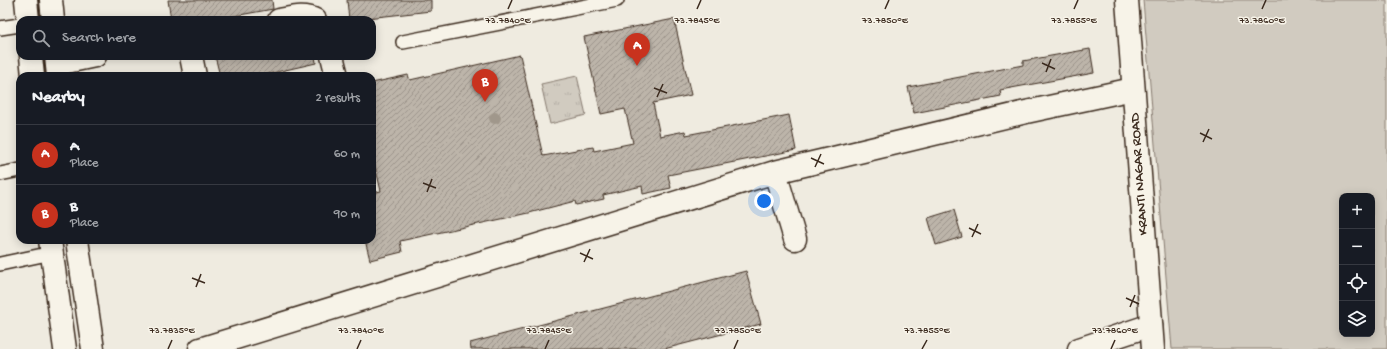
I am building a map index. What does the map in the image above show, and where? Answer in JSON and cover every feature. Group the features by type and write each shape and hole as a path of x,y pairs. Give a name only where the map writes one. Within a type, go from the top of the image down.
{"street":[{"path":"26,0 28,16"},
{"path":"51,0 53,16"},
{"name":"KRANTI NAGAR ROAD","path":"1127,0 1153,349"},
{"path":"31,60 33,72"},
{"path":"57,65 78,60"},
{"path":"192,60 194,72"},
{"path":"333,60 336,72"},
{"path":"200,349 775,172 1026,112 1134,88"},
{"path":"775,172 795,238"},
{"path":"78,244 92,349"},
{"path":"51,247 65,349"},
{"path":"1079,349 1152,325"}],"lane":[{"path":"403,42 617,0"},
{"path":"0,28 16,26"},
{"path":"0,174 16,171"},
{"path":"0,264 51,247"}],"green space":[{"path":"1143,0 1387,0 1387,349 1172,349"},
{"path":"577,76 586,115 550,124 541,84"}],"building":[{"path":"168,0 272,0 273,9 234,16 170,16"},
{"path":"347,0 431,0 431,11 376,17 349,16"},
{"path":"674,19 691,95 653,103 660,136 685,131 686,135 789,115 796,150 668,175 671,188 643,194 642,186 603,195 604,199 576,205 575,201 529,213 400,241 402,252 370,260 366,244 376,244 376,192 381,191 376,170 376,82 408,75 410,80 520,55 543,156 593,147 594,151 633,143 625,109 601,114 584,37"},
{"path":"1090,49 1094,73 1000,90 1001,96 914,113 908,87 1023,65 1023,61"},
{"path":"216,60 316,60 316,63 277,72 219,72"},
{"path":"954,210 962,237 936,245 928,218"},
{"path":"746,271 761,324 664,349 471,349 470,343"}],"place":[{"name":"A","path":"637,66"},
{"name":"B","path":"485,102"}]}
